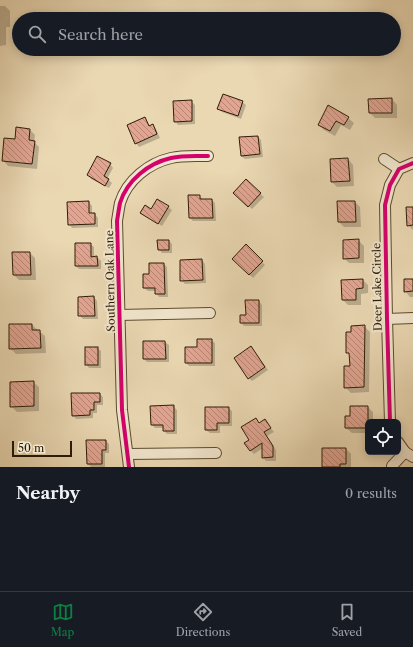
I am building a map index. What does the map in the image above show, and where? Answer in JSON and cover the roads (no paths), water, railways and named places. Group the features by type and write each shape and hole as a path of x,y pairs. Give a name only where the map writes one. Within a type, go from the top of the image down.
{"street":[{"name":"Southern Oak Lane","path":"129,467 122,410 119,315 117,221 121,202 129,185 142,172 155,163 171,158 208,156"},
{"path":"384,159 399,169 413,163"},
{"name":"Deer Lake Circle","path":"390,419 385,205 390,185 399,169"},
{"path":"119,315 210,313"},
{"path":"387,319 413,318"},
{"path":"392,466 409,454 401,445"},
{"path":"128,454 216,453"}]}
